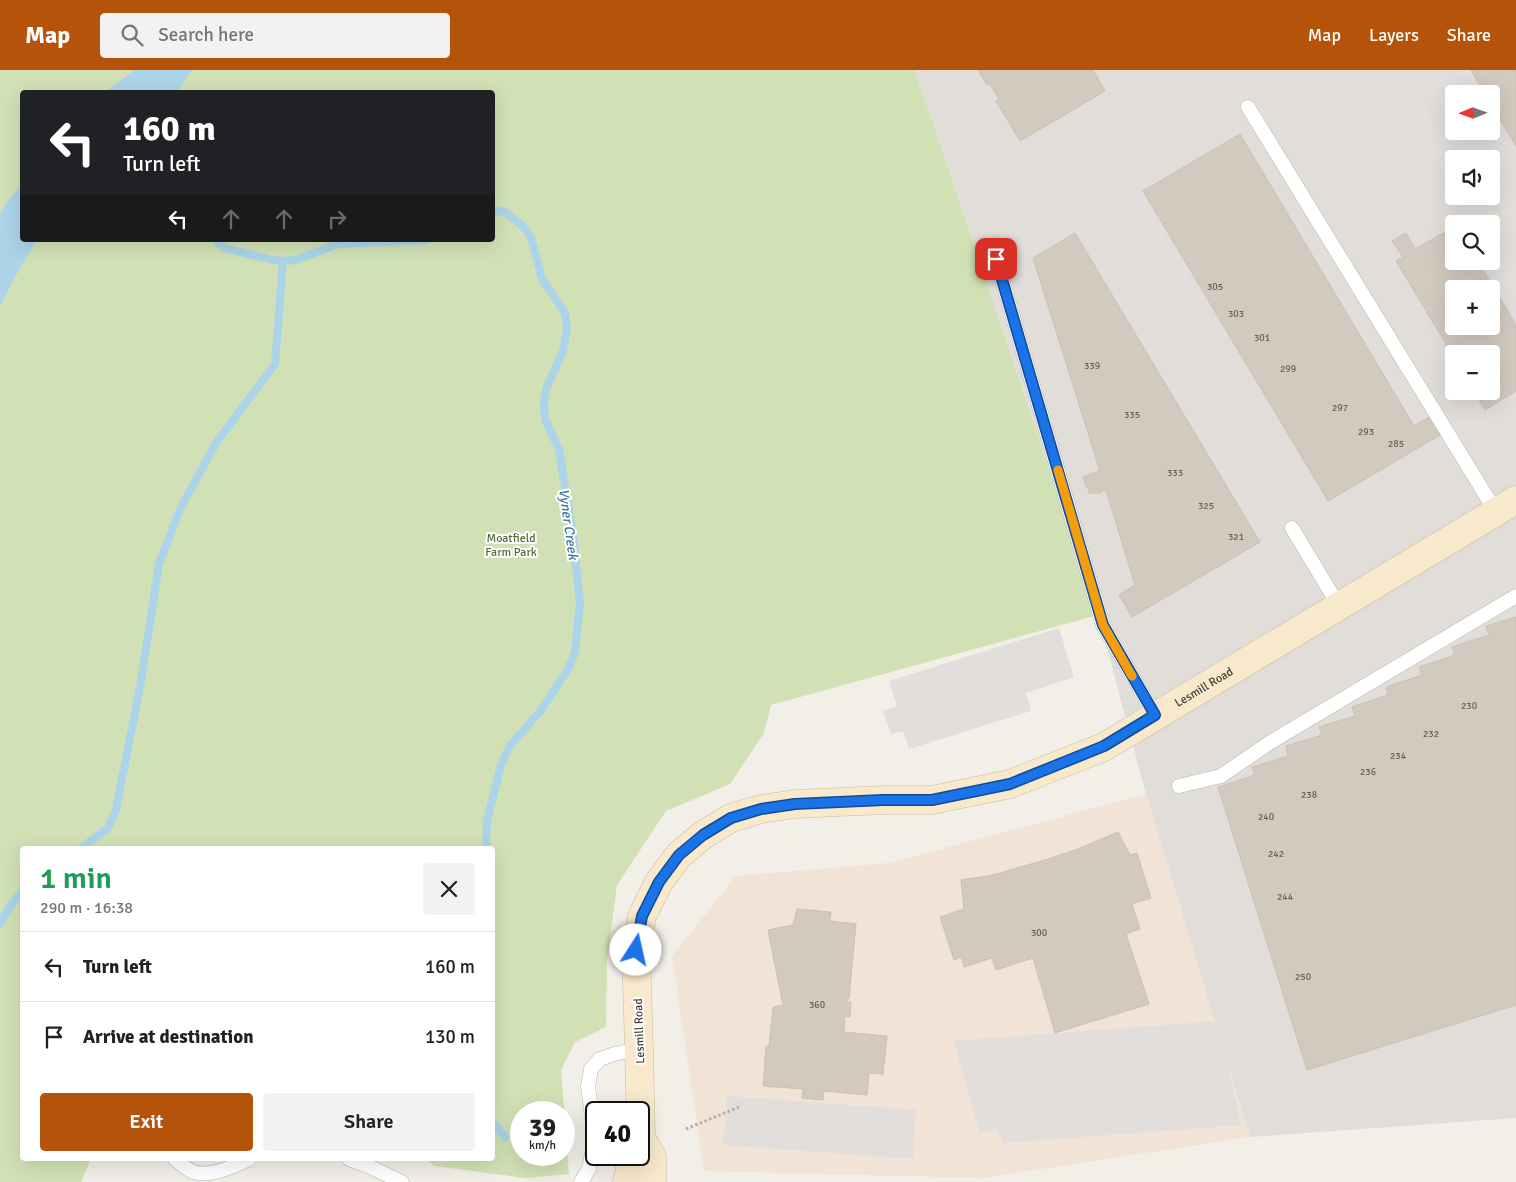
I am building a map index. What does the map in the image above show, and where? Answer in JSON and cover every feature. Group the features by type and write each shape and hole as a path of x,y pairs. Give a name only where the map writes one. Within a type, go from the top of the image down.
{"street":[{"name":"Lesmill Road","path":"639,1101 640,1049 636,950 642,916 659,882 679,855 703,835 731,818 761,809 795,804 932,800 1010,784 1104,746 1506,506"},
{"name":"Lesmill Road","path":"650,1155 652,1157 652,1182"},
{"path":"628,1182 632,1166"}],"lane":[{"path":"1248,107 1506,506"},
{"path":"996,259 1103,625 1155,715"},
{"path":"1292,528 1339,606"},
{"path":"1178,786 1220,776 1269,743 1516,596"},
{"path":"581,1182 589,1169 595,1138 588,1086 591,1068 600,1059 640,1049"},
{"path":"177,1161 192,1172 206,1173 222,1170 244,1161"},
{"path":"354,1161 402,1182"}],"path":[{"path":"686,1129 739,1107"}],"shaded area":[{"path":"915,70 1516,70 1516,1118 1250,1137 1146,794 1098,615"},
{"path":"928,70 964,70 990,156 955,164"},
{"path":"1105,70 1202,70 1128,112"},
{"path":"1230,70 1241,70 1262,108 1133,183 1319,504 1265,536 1081,221 1021,256 994,209"},
{"path":"1292,70 1401,70 1451,150 1445,150 1445,205 1487,205 1493,215 1446,215 1436,200 1355,251 1262,102 1298,80"},
{"path":"1412,70 1463,70 1472,85 1445,85 1445,124"},
{"path":"1500,132 1513,153 1505,158 1516,177 1516,241 1494,205 1500,205 1500,150 1461,150 1454,140 1500,140"},
{"path":"1500,226 1516,251 1516,326 1500,301 1500,280 1487,280 1481,270 1500,270"},
{"path":"1059,628 1074,677 1026,693 1031,711 909,749 903,731 891,734 883,711 897,706 889,681"},
{"path":"1146,794 1250,1137 983,1178 704,1171 672,956 736,876 889,863"},
{"path":"1218,1021 1241,1125 1003,1143 996,1129 980,1134 954,1041"},
{"path":"727,1096 916,1110 913,1159 723,1145"}],"green space":[{"name":"Moatfield Farm Park","path":"0,70 915,70 1098,615 771,705 764,733 730,784 666,811 617,885 607,961 606,1027 575,1042 561,1070 563,1101 510,1101 510,1166 568,1166 569,1174 525,1178 435,1166 428,1161 495,1161 495,846 20,846 20,1161 90,1161 81,1182 0,1182"}],"water":[{"path":"135,70 192,70 178,90 108,90"},
{"path":"20,186 20,242 36,242 0,306 0,214 6,203"}],"building":[{"path":"978,70 1093,70 1105,91 1020,141 996,101 999,99 990,84 987,85"},
{"path":"1471,70 1516,70 1516,146 1500,120 1500,85 1480,85"},
{"path":"1240,134 1414,426 1429,417 1440,435 1328,501 1143,191"},
{"path":"1445,232 1445,270 1483,270 1489,280 1445,280 1445,335 1500,335 1500,298 1516,325 1516,391 1485,410 1479,400 1500,400 1500,345 1447,345 1396,261 1403,257 1392,241 1406,233 1415,249"},
{"path":"1075,233 1260,542 1132,617 1119,595 1135,585 1106,490 1102,490 1101,493 1089,493 1083,477 1100,471 1033,258"},
{"path":"1516,617 1516,1005 1307,1070 1218,787 1255,775 1252,767 1288,756 1286,746 1322,735 1319,727 1355,716 1352,707 1388,695 1386,687 1422,675 1419,667 1455,655 1452,647 1489,635 1486,626"},
{"path":"1118,832 1130,855 1137,853 1151,898 1132,904 1140,929 1126,934 1149,1004 1055,1033 1033,958 996,970 992,958 964,967 961,957 954,960 940,917 964,909 961,880 993,875 1048,859"},
{"path":"797,909 831,912 830,921 856,924 849,999 847,999 847,1002 851,1002 850,1017 845,1016 844,1032 887,1036 883,1074 869,1073 867,1095 824,1091 823,1100 802,1098 803,1089 763,1086 766,1046 769,1046 773,1007 783,1005 768,930 793,925"}],"waterway":[{"name":"Vyner Creek","path":"486,846 487,821 501,765 509,747 541,710 569,668 575,651 580,602 573,537 559,449 545,419 544,401 546,389 563,351 567,328 565,313 542,279 531,237 523,226 505,212 495,211"},
{"name":"Vyner Creek","path":"218,242 224,248 283,261 296,260 338,244 382,242"},
{"path":"84,846 108,828 116,810 141,681 159,564 181,507 216,443 275,364 283,261"},
{"path":"0,924 11,904 20,894"},
{"name":"Vyner Creek","path":"495,1125 505,1137"}],"slow traffic":[{"path":"1058,470 1103,625 1132,676"}],"route":[{"path":"636,950 642,916 659,882 679,855 703,835 731,818 761,809 795,804 932,800 1010,784 1104,746 1155,715 1103,625 996,259"}]}
